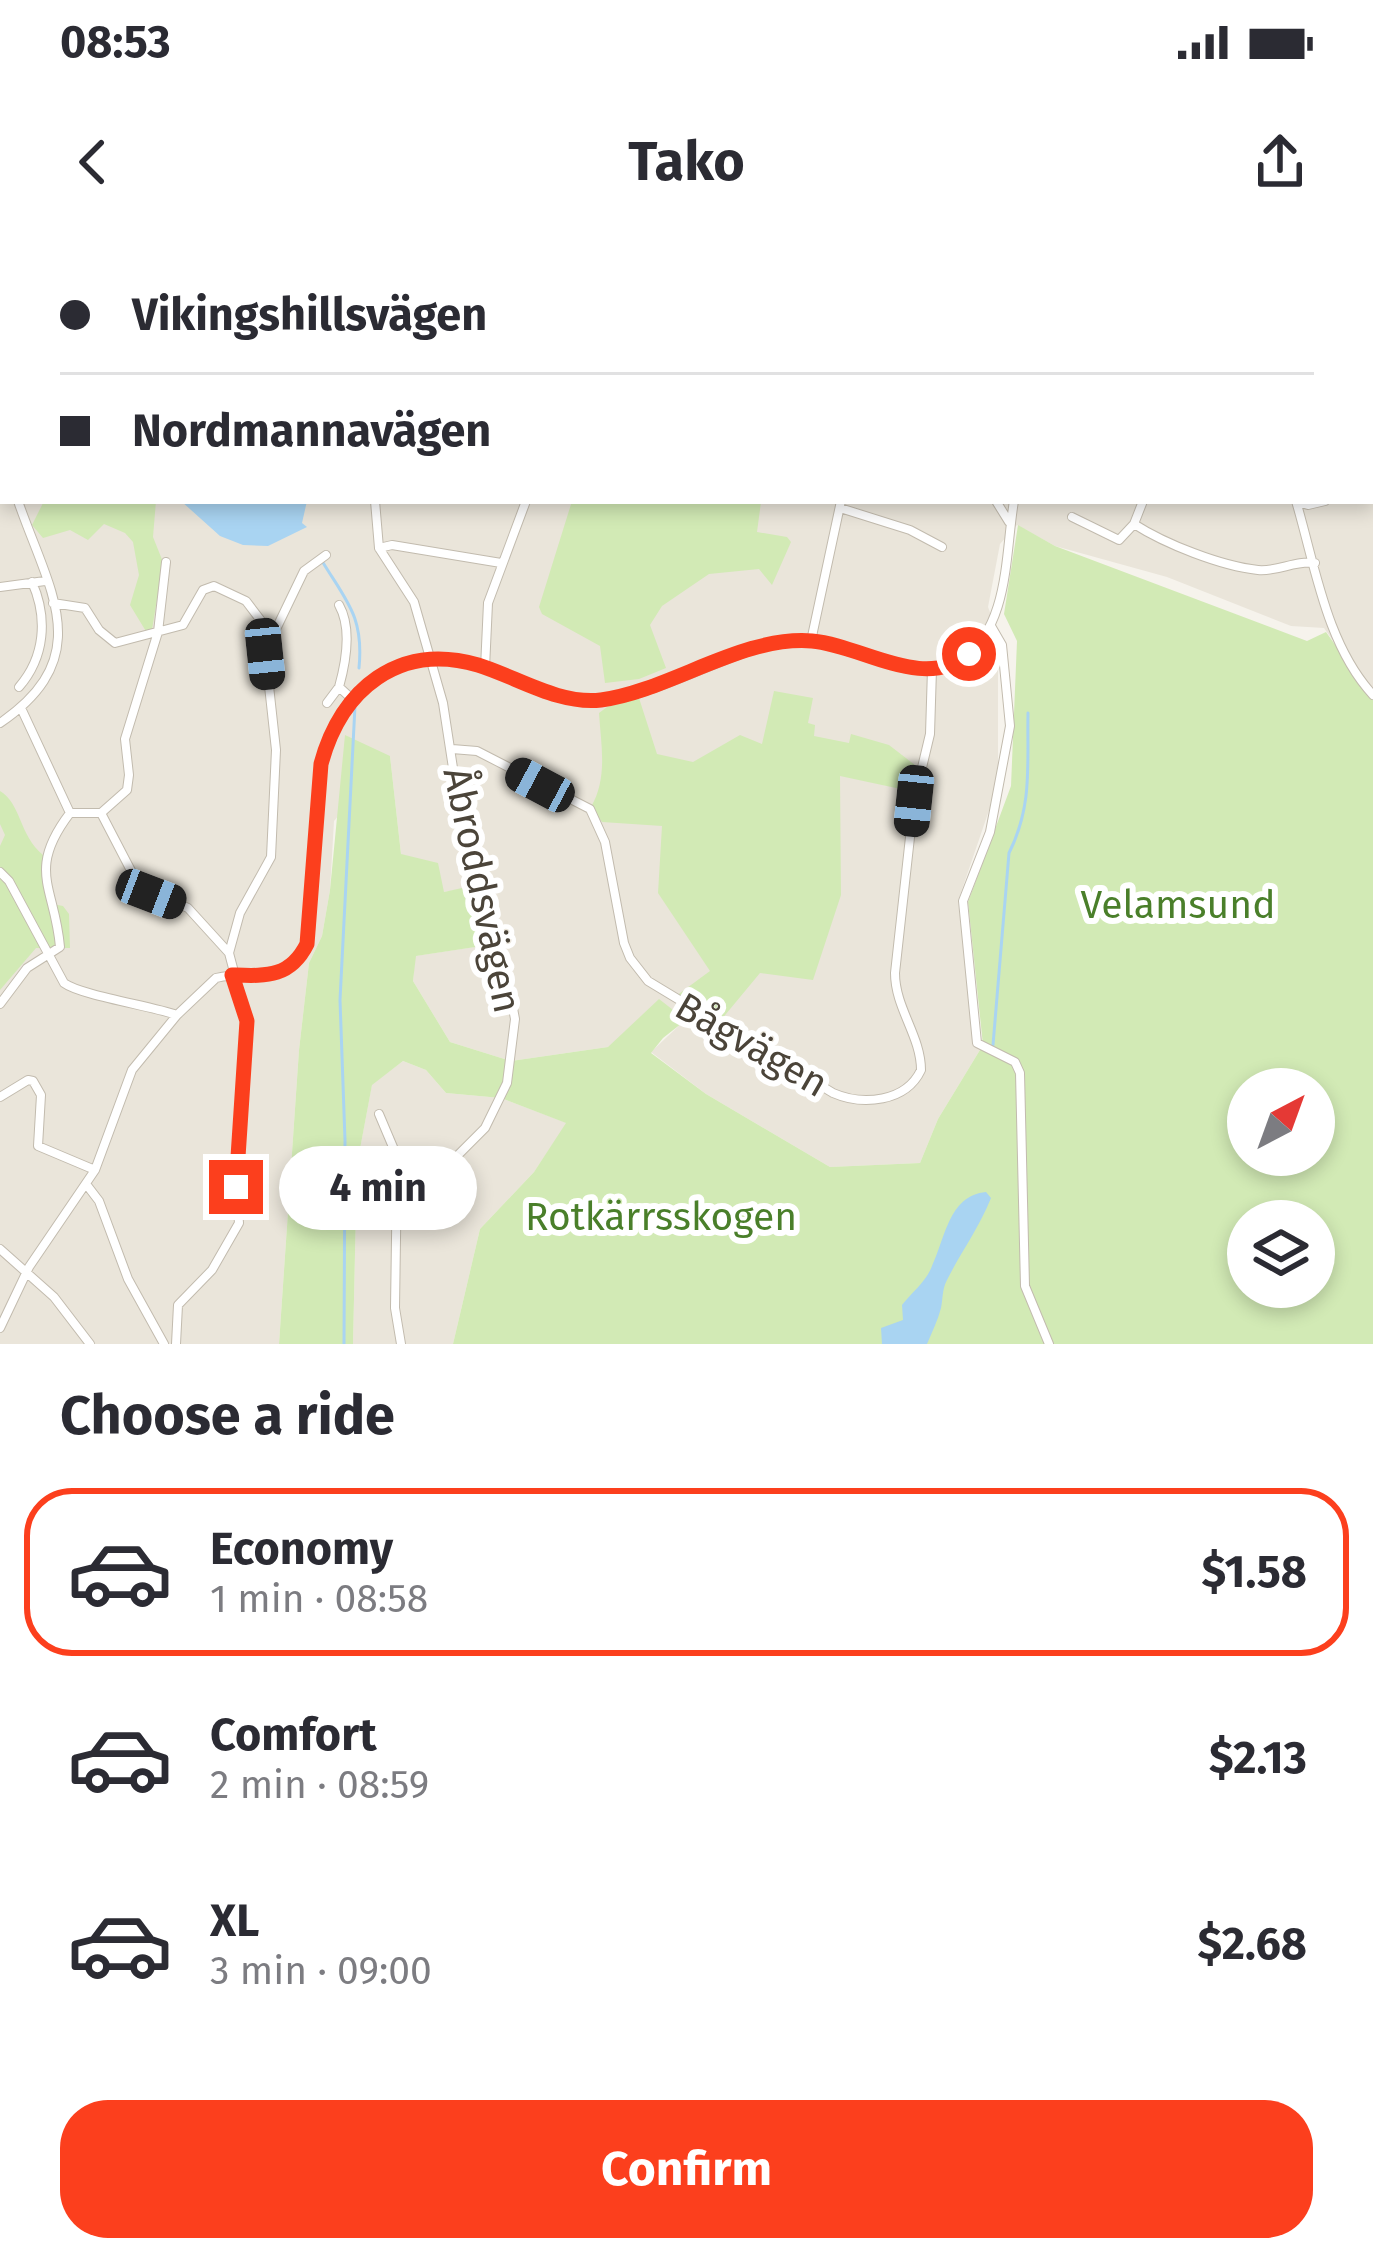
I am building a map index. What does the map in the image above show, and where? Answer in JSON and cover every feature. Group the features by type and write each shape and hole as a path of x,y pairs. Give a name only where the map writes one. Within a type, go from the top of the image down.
{"street":[{"path":"0,723 40,691 59,643 53,603 19,504"},
{"path":"375,504 379,548 392,545 501,563"},
{"path":"485,668 488,603 525,504"},
{"path":"998,504 1010,523"},
{"path":"0,1328 26,1271 95,1170 127,1079 177,1015 209,983 232,975 277,975 297,961 307,944 321,764 332,727 352,699 382,674 428,660 455,660 590,701 626,695 757,649 811,641 851,648 910,668 932,669 962,660 991,626 999,604 1013,504"},
{"path":"1072,518 1119,540 1134,524 1142,504"},
{"path":"1297,504 1338,639 1373,695"},
{"path":"811,641 840,505 910,530 941,547"},
{"path":"1134,524 1171,545 1258,570 1315,563"},
{"name":"Åbroddsvägen","path":"379,548 414,602 443,703 465,846 514,1008 512,1057 496,1110 472,1142 444,1163 401,1166"},
{"path":"265,654 304,571 326,555"},
{"path":"70,813 101,813 127,790 127,730 158,632 166,562"},
{"path":"0,587 46,581"},
{"path":"19,687 35,666 41,639 42,614 32,582"},
{"path":"53,603 85,608 115,644 183,625 203,590 220,587 246,601 259,615 276,750 271,857 240,913 229,952 247,1021 236,1187 239,1222 212,1270 178,1305 176,1344"},
{"path":"327,703 339,687 346,642 339,604"},
{"path":"991,626 1002,644 1010,726 990,832 963,901 977,1043 1015,1063 1020,1073 1025,1286 1048,1344"},
{"name":"Bågvägen","path":"452,749 476,752 590,809 605,842 624,943 649,981 833,1093 852,1100 879,1099 907,1088 921,1070 894,979 914,801 930,734 932,669"},
{"path":"339,687 352,699"},
{"path":"21,709 70,813"},
{"path":"0,1004 27,968 58,952 45,871 47,848 70,813"},
{"path":"101,813 140,886 188,908 229,952"},
{"path":"0,872 73,990 177,1015"},
{"path":"0,1097 33,1081 41,1095 38,1146 95,1170"},
{"path":"379,1114 401,1166 397,1171 395,1307 401,1344"},
{"path":"86,1184 99,1201 128,1279 164,1344"},
{"path":"0,1250 54,1297 90,1344"}],"shaded area":[{"path":"0,504 1373,504 1373,698 1324,628 1291,626 1167,577 1055,546 1017,525 1000,544 988,607 998,634 998,784 958,901 974,1028 983,1045 938,1119 920,1163 830,1167 706,1094 651,1052 685,1020 608,1047 511,1061 450,1042 413,981 415,956 481,946 463,889 444,892 401,854 390,756 334,821 330,890 322,936 309,963 299,1050 279,1344 0,1344"},
{"path":"403,1061 426,1070 446,1093 501,1098 567,1123 534,1172 480,1229 453,1344 353,1344 357,1165 372,1084"}],"green space":[{"path":"42,504 156,504 153,537 163,562 152,630 147,633 130,605 139,575 133,542 125,533 104,524 88,540 70,530 43,538 32,525"},
{"path":"571,504 761,504 757,532 787,537 791,542 772,585 759,569 709,574 662,606 650,625 666,668 639,679 605,683 600,646 542,614 539,607"},
{"name":"Velamsund","path":"1018,525 1055,546 1307,641 1326,632 1373,698 1373,1344 453,1344 480,1229 534,1172 566,1123 501,1098 446,1093 426,1070 403,1061 372,1085 357,1165 353,1344 279,1344 299,1050 309,963 322,936 330,890 345,735 390,756 401,854 438,863 444,892 462,888 482,946 416,956 413,981 450,1042 511,1061 608,1047 659,999 686,1020 651,1053 706,1094 830,1167 920,1163 938,1119 983,1045 968,902 1011,786 1017,641 1004,614"},
{"path":"774,691 813,698 808,723 815,725 814,736 849,743 851,734 889,745 915,765 910,791 840,776 841,895 813,980 760,973 721,1020 676,996 710,971 658,893 662,826 602,822 591,807 602,773 599,713 639,698 657,754 693,762 740,735 762,744"},
{"path":"0,791 43,855 47,903 63,906 69,914 70,948 36,948 0,990 0,846 5,835 0,824"}],"water":[{"path":"184,504 306,504 302,523 307,527 268,546 243,545 220,536"},
{"path":"986,1192 991,1198 945,1283 927,1344 882,1344 881,1328 903,1320 902,1305 929,1272 956,1210 974,1195"}],"waterway":[{"path":"322,561 356,623 359,668"},
{"path":"344,1344 340,1000 355,706"},
{"path":"993,1045 1009,853 1022,818 1027,784 1028,713"}],"route":[{"path":"236,1187 247,1021 232,975 277,975 297,961 307,944 321,764 341,712 376,677 408,664 445,659 590,701 626,695 788,641 851,648 920,670 952,665 969,654"}],"park label":[{"name":"Rotkärrsskogen","path":"661,1216"}]}
